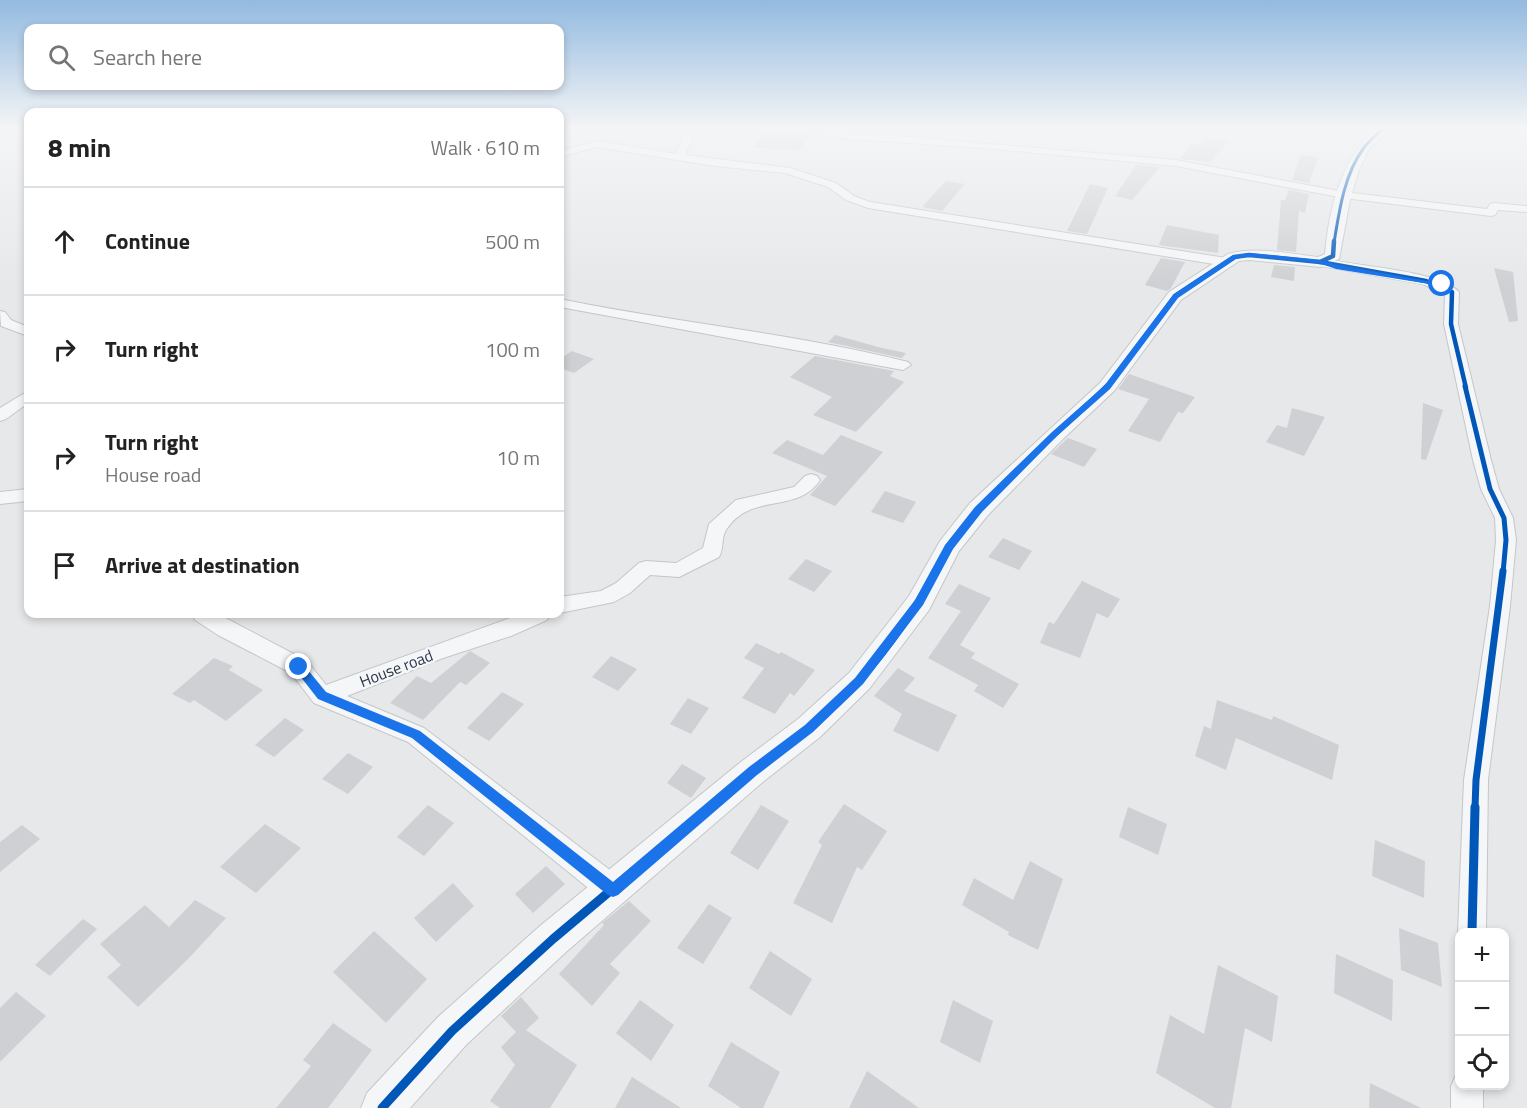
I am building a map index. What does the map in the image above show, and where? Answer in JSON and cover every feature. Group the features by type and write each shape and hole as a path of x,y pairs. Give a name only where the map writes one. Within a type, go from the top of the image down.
{"street":[{"path":"819,181 832,185 850,198 868,204 1226,262"},
{"path":"1269,181 1344,195 1491,213 1494,206 1527,209"},
{"path":"1320,262 1333,256 1333,235 1348,181"},
{"path":"382,1108 452,1032 553,939 753,771 809,728 859,681 919,603 949,547 979,509 1055,434 1107,387 1175,296 1234,257 1249,255 1320,262 1366,272 1428,280 1442,284 1452,292 1451,324 1482,460 1490,489 1504,518 1506,540 1500,606 1476,780 1472,928"},
{"path":"564,304 628,319 824,348 903,365"},
{"path":"2,321 24,316"},
{"path":"2,321 24,330"},
{"path":"0,416 24,399"},
{"path":"564,603 606,598 624,587 646,568 680,570 712,552 716,529 742,504 800,492 811,480"},
{"path":"0,498 24,495"},
{"path":"208,618 299,667 322,696 416,735 613,890"},
{"name":"House road","path":"322,696 531,618"},
{"path":"1467,1090 1467,1108"}],"building":[{"path":"946,181 965,184 942,211 922,207"},
{"path":"1125,181 1148,181 1132,200 1115,196"},
{"path":"1090,184 1108,188 1087,234 1067,231"},
{"path":"1289,190 1309,194 1305,213 1299,211 1296,252 1277,250 1281,200 1285,200"},
{"path":"1167,225 1219,235 1218,253 1159,245"},
{"path":"1161,258 1185,262 1171,288 1167,291 1145,285"},
{"path":"1274,265 1295,267 1294,281 1271,277"},
{"path":"1494,268 1513,272 1518,321 1509,322"},
{"path":"835,335 906,353 902,358 828,342"},
{"path":"572,351 594,359 574,373 564,369 564,356"},
{"path":"815,356 894,371 890,376 904,382 856,432 813,415 832,397 790,377"},
{"path":"1129,374 1195,397 1183,413 1178,412 1160,442 1128,431 1149,399 1118,389"},
{"path":"1423,403 1443,410 1426,460 1421,459"},
{"path":"1292,408 1325,417 1304,456 1266,442 1277,425 1287,428"},
{"path":"841,435 883,452 835,506 810,495 827,476 772,453 787,440 823,455"},
{"path":"1068,438 1097,449 1084,467 1051,454"},
{"path":"885,491 916,502 903,523 871,512"},
{"path":"1003,538 1032,551 1019,570 988,557"},
{"path":"806,559 832,571 814,592 788,579"},
{"path":"1082,581 1120,599 1108,618 1097,613 1080,658 1040,643 1049,622 1054,624"},
{"path":"959,584 991,598 960,645 975,653 971,658 1019,684 1003,708 974,691 978,685 928,658 961,611 945,604"},
{"path":"756,643 779,654 781,652 815,670 794,696 790,693 775,714 742,698 764,668 744,658"},
{"path":"470,651 490,663 466,685 460,682 423,720 390,703 417,676 431,683"},
{"path":"611,656 637,669 618,691 592,677"},
{"path":"214,658 233,666 229,670 263,690 226,721 194,700 190,703 172,694"},
{"path":"898,668 915,678 904,691 957,715 938,752 893,731 902,714 874,696"},
{"path":"502,692 524,704 489,741 467,728"},
{"path":"688,698 709,708 691,734 670,724"},
{"path":"1217,700 1272,720 1273,716 1339,745 1332,780 1236,738 1226,770 1195,756 1204,726 1211,729"},
{"path":"285,718 304,730 274,757 255,745"},
{"path":"348,753 373,767 348,794 322,779"},
{"path":"682,764 706,778 691,798 667,783"},
{"path":"844,804 887,831 862,870 857,867 832,923 793,903 822,845 818,842"},
{"path":"428,805 454,823 424,856 397,837"},
{"path":"761,805 789,821 758,870 730,853"},
{"path":"1128,807 1167,824 1158,855 1119,837"},
{"path":"265,824 301,848 256,893 220,867"},
{"path":"22,825 40,839 0,872 0,842"},
{"path":"1375,840 1425,861 1424,898 1372,876"},
{"path":"1030,861 1063,879 1038,950 1008,935 1009,932 962,905 974,878 1013,900"},
{"path":"546,866 565,884 533,913 515,894"},
{"path":"453,883 474,906 436,942 414,918"},
{"path":"195,900 226,918 138,1007 107,977 121,965 100,944 145,905 169,927"},
{"path":"629,901 651,921 610,964 620,973 592,1006 559,974 604,925 602,923"},
{"path":"709,904 732,918 703,964 677,948"},
{"path":"83,919 97,929 50,976 35,965"},
{"path":"1399,928 1438,943 1442,987 1401,970"},
{"path":"374,931 427,979 386,1023 333,972"},
{"path":"770,951 812,979 791,1016 749,988"},
{"path":"1336,954 1393,980 1392,1021 1334,993"},
{"path":"1218,965 1278,996 1272,1042 1245,1028 1231,1108 1215,1108 1156,1073 1170,1015 1204,1034"},
{"path":"16,992 46,1016 0,1062 0,1008"},
{"path":"521,997 539,1018 526,1030 577,1065 550,1108 500,1108 490,1101 515,1065 501,1047 516,1032 501,1016"},
{"path":"640,1000 674,1025 651,1061 616,1033"},
{"path":"953,1000 993,1021 980,1063 940,1042"},
{"path":"333,1023 372,1050 328,1108 276,1108 311,1066 303,1060"},
{"path":"731,1042 780,1072 763,1108 741,1108 708,1086"},
{"path":"867,1071 919,1108 849,1108"},
{"path":"632,1077 681,1108 615,1108"},
{"path":"1370,1083 1421,1108 1369,1108"}],"cycle path":[{"path":"382,1108 452,1031 553,939 753,771 809,728 859,681 919,603 949,547 979,509 1055,434 1107,387 1175,296 1234,257 1249,255 1320,262 1333,256 1339,216 1348,181"},
{"path":"1320,262 1409,277 1441,285 1452,292 1451,324 1482,460 1490,489 1504,518 1506,540 1500,606 1476,780 1472,928"}],"route":[{"path":"299,667 322,696 416,735 613,890 753,771 809,728 859,681 919,603 949,547 979,509 1055,434 1107,387 1175,296 1234,257 1249,255 1320,262 1336,267 1442,284"}]}
